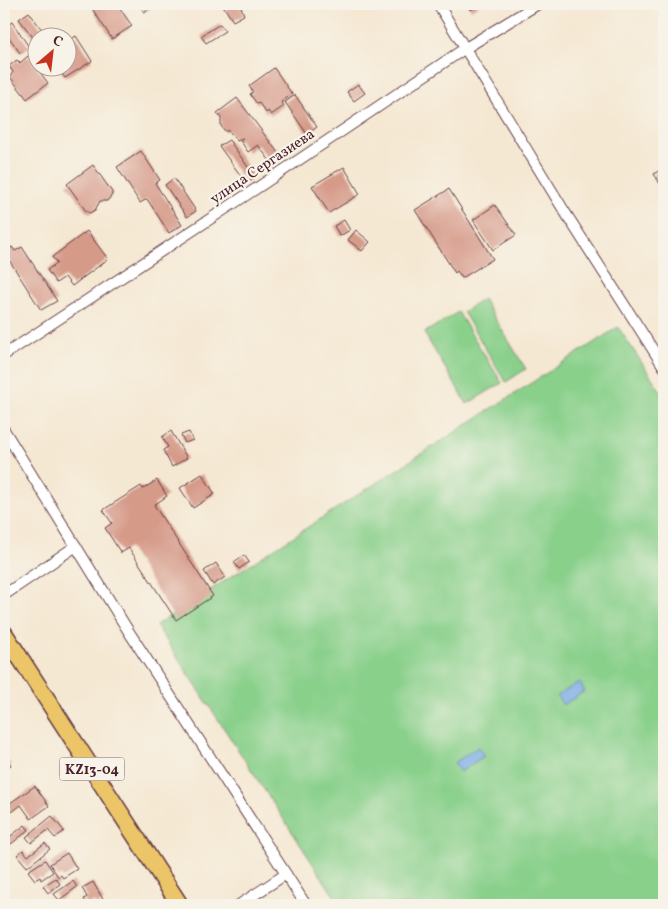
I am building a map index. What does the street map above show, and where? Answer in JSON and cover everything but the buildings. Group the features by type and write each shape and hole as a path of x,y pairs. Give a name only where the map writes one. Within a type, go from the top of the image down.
{"main road":[{"name":"KZ13-04","path":"4,633 180,905"}],"street":[{"path":"438,4 464,49 664,367"},
{"name":"улица Сергазиева","path":"4,355 464,49 538,4"},
{"path":"4,430 306,905"},
{"path":"4,595 76,546"},
{"path":"239,905 286,874"}],"green space":[{"path":"483,299 526,369 506,382 463,312"},
{"path":"458,312 502,383 467,404 424,333"},
{"path":"618,327 664,396 664,905 340,905 156,625"}],"water":[{"path":"579,682 585,691 563,705 557,696"},
{"path":"478,747 484,756 460,772 454,763"}]}
